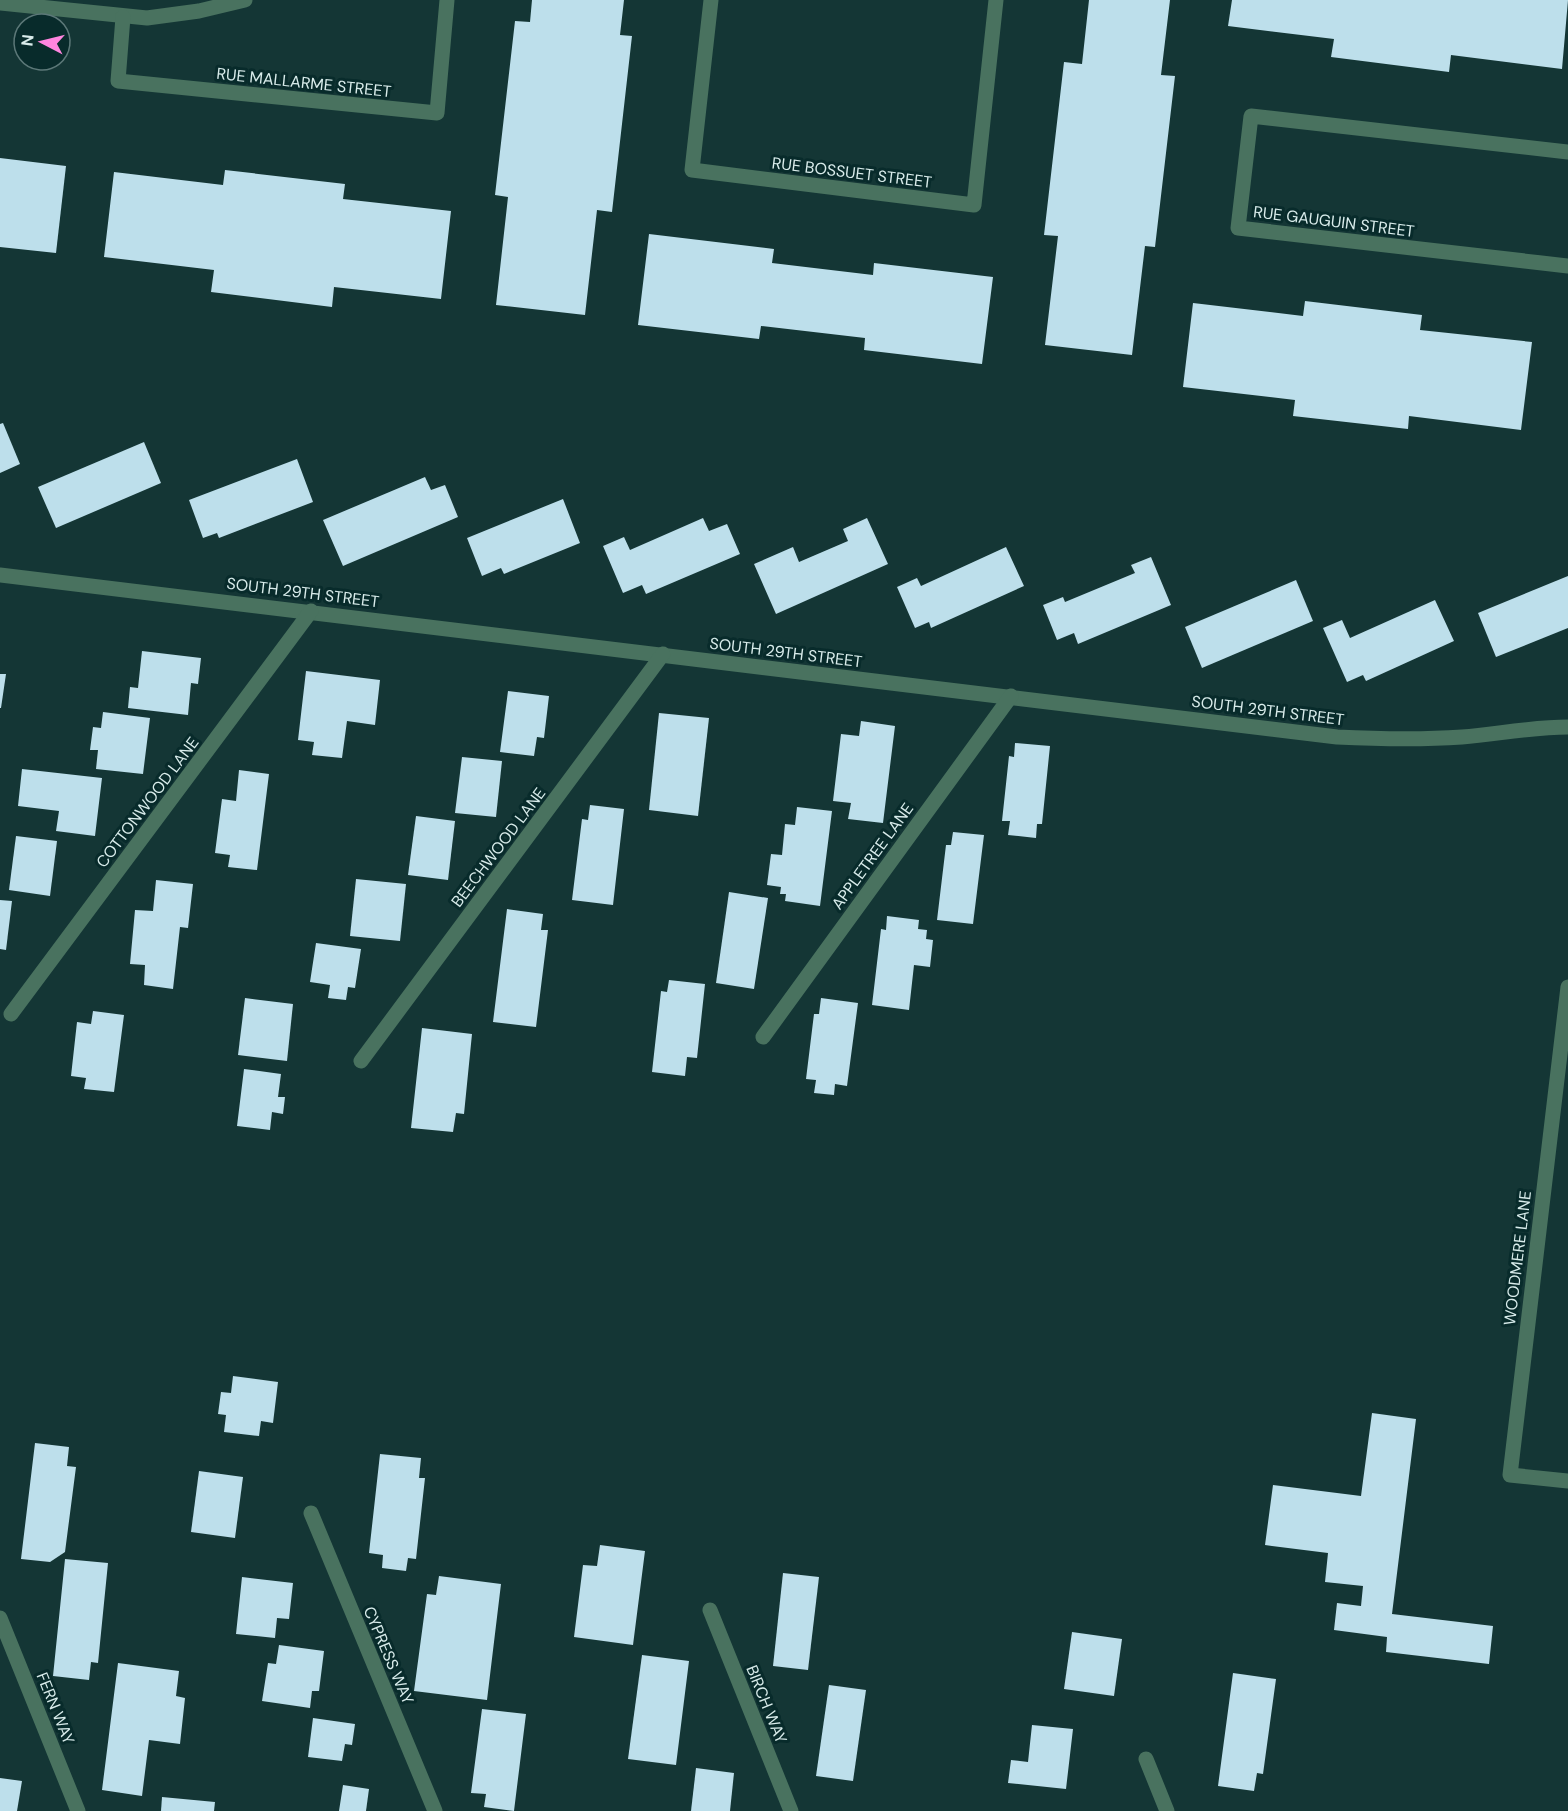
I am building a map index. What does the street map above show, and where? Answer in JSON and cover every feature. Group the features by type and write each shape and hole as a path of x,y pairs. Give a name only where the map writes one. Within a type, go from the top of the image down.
{"street":[{"path":"0,3 147,18 245,0"},
{"name":"RUE MALLARME STREET","path":"123,17 118,81 437,113 447,0"},
{"name":"RUE BOSSUET STREET","path":"711,0 692,170 974,205 996,0"},
{"name":"RUE GAUGUIN STREET","path":"1568,152 1251,117 1238,228 1568,266"},
{"name":"SOUTH 29TH STREET","path":"0,575 1325,735 1385,740 1463,737 1531,728 1568,727"},
{"name":"COTTONWOOD LANE","path":"11,1014 311,611"},
{"name":"BEECHWOOD LANE","path":"361,1061 663,654"},
{"name":"APPLETREE LANE","path":"762,1037 1011,696"},
{"name":"WOODMERE LANE","path":"1568,987 1510,1475 1568,1481"},
{"name":"CYPRESS WAY","path":"311,1513 435,1811"},
{"name":"BIRCH WAY","path":"710,1610 791,1811"},
{"name":"FERN WAY","path":"0,1618 78,1811"},
{"path":"1146,1759 1167,1811"}],"building":[{"path":"532,0 624,0 620,35 632,36 612,212 597,210 585,315 496,305 508,197 495,195 515,21 530,22"},
{"path":"1089,0 1170,0 1161,75 1175,76 1155,247 1145,246 1132,355 1045,345 1058,236 1044,235 1064,62 1082,64"},
{"path":"1232,0 1568,0 1562,69 1451,55 1449,72 1331,57 1334,39 1228,26"},
{"path":"0,158 66,166 56,253 0,247"},
{"path":"225,170 345,184 343,199 451,211 441,299 334,287 332,307 211,292 214,270 104,257 114,172 223,185"},
{"path":"649,234 774,249 772,263 873,275 874,263 993,277 982,364 864,350 865,338 761,326 759,339 638,325"},
{"path":"1305,301 1422,315 1420,330 1532,342 1521,430 1409,416 1408,429 1293,416 1295,400 1183,387 1193,303 1303,316"},
{"path":"3,423 20,464 0,473 0,424"},
{"path":"144,442 161,483 56,528 38,487"},
{"path":"297,459 313,502 219,538 217,533 203,538 189,500"},
{"path":"425,477 431,490 445,485 458,517 343,566 323,520"},
{"path":"563,499 580,543 504,574 501,568 482,576 467,538"},
{"path":"703,518 709,531 727,524 740,554 646,594 642,585 623,593 603,546 624,537 630,550"},
{"path":"867,518 888,564 776,614 754,564 793,547 799,562 848,541 843,529"},
{"path":"1006,547 1024,586 931,628 929,622 915,628 897,587 917,578 921,586"},
{"path":"1151,557 1171,605 1078,644 1074,633 1057,640 1043,605 1063,597 1065,602 1135,573 1131,565"},
{"path":"1568,576 1568,628 1496,657 1478,613"},
{"path":"1296,580 1313,621 1202,668 1185,627"},
{"path":"1435,600 1454,641 1366,681 1363,675 1347,682 1323,628 1342,620 1350,638"},
{"path":"142,651 201,658 198,684 191,683 188,715 128,708 130,687 138,688"},
{"path":"306,671 380,680 375,725 347,721 342,758 312,755 314,742 298,740"},
{"path":"0,674 6,674 1,708 0,708"},
{"path":"508,691 549,696 544,738 537,737 534,756 500,752"},
{"path":"103,712 150,718 143,774 96,769 98,750 90,750 93,727 101,728"},
{"path":"659,713 709,718 698,816 649,810"},
{"path":"861,721 895,726 883,823 848,819 851,803 833,801 841,734 859,736"},
{"path":"1015,743 1050,746 1042,824 1037,824 1036,838 1008,835 1010,821 1002,821 1009,756 1014,757"},
{"path":"462,757 502,761 496,817 455,813"},
{"path":"22,769 102,778 95,836 56,831 59,811 18,806"},
{"path":"239,770 269,774 257,870 228,867 230,855 215,853 222,799 236,801"},
{"path":"590,805 624,809 613,905 572,900 582,819 588,820"},
{"path":"797,807 832,811 820,906 785,901 786,894 780,894 781,887 767,885 771,854 782,855 785,824 795,825"},
{"path":"416,816 455,821 448,880 408,875"},
{"path":"953,832 984,835 973,924 937,920 946,845 951,845"},
{"path":"16,836 57,841 50,896 9,890"},
{"path":"356,879 406,884 400,941 350,936"},
{"path":"156,880 193,884 188,928 180,927 173,989 144,985 145,965 130,964 135,910 153,911"},
{"path":"729,892 768,898 754,989 716,983"},
{"path":"0,900 12,901 6,950 0,949"},
{"path":"507,909 543,914 541,930 548,930 536,1027 493,1022"},
{"path":"887,916 919,920 918,929 927,930 926,939 933,940 930,967 914,965 909,1010 872,1005 881,929 886,930"},
{"path":"316,943 361,949 355,988 348,987 346,1000 328,998 330,985 310,982"},
{"path":"669,980 705,984 697,1058 687,1057 685,1076 652,1072 661,991 667,992"},
{"path":"245,998 293,1004 287,1061 238,1055"},
{"path":"821,998 858,1003 847,1086 835,1084 834,1095 814,1093 816,1080 806,1079 814,1014 819,1014"},
{"path":"93,1011 124,1015 114,1092 84,1089 86,1078 71,1076 77,1022 91,1024"},
{"path":"422,1028 472,1034 464,1114 456,1113 453,1132 411,1128"},
{"path":"244,1069 281,1074 278,1097 285,1097 283,1114 272,1112 270,1130 237,1126"},
{"path":"233,1376 278,1382 273,1423 261,1421 259,1436 224,1432 226,1415 218,1414 221,1392 231,1393"},
{"path":"1372,1413 1416,1419 1392,1614 1493,1626 1489,1664 1386,1652 1387,1637 1334,1630 1337,1603 1361,1606 1363,1586 1325,1582 1328,1553 1265,1545 1273,1485 1361,1496"},
{"path":"35,1443 69,1447 67,1466 76,1467 65,1552 50,1562 21,1559"},
{"path":"380,1454 421,1458 419,1478 425,1478 416,1559 408,1558 406,1571 382,1568 383,1555 369,1553"},
{"path":"199,1471 243,1477 235,1538 191,1532"},
{"path":"600,1545 645,1551 633,1645 574,1637 583,1565 597,1566"},
{"path":"65,1559 108,1563 98,1663 91,1662 89,1680 53,1676"},
{"path":"783,1573 819,1577 808,1670 773,1666"},
{"path":"439,1576 501,1584 487,1700 414,1691 427,1594 436,1595"},
{"path":"242,1577 293,1583 289,1619 277,1618 275,1638 236,1634"},
{"path":"1072,1632 1122,1639 1114,1696 1064,1689"},
{"path":"279,1645 324,1651 319,1691 312,1691 310,1708 262,1701 268,1663 276,1664"},
{"path":"642,1655 689,1661 676,1765 628,1759"},
{"path":"118,1663 179,1671 176,1696 185,1698 180,1744 149,1740 142,1796 102,1790"},
{"path":"1233,1673 1276,1679 1263,1774 1257,1773 1254,1791 1218,1786"},
{"path":"829,1685 866,1690 853,1781 816,1776"},
{"path":"482,1709 526,1714 514,1811 484,1807 486,1794 471,1793"},
{"path":"313,1718 355,1724 352,1745 345,1744 342,1761 308,1757"},
{"path":"1032,1725 1073,1729 1066,1789 1008,1783 1011,1760 1028,1762"},
{"path":"696,1768 734,1773 730,1811 691,1811"},
{"path":"0,1778 22,1781 17,1811 0,1811"},
{"path":"343,1785 369,1789 366,1811 339,1811"},
{"path":"162,1797 215,1802 214,1811 161,1811"}]}
